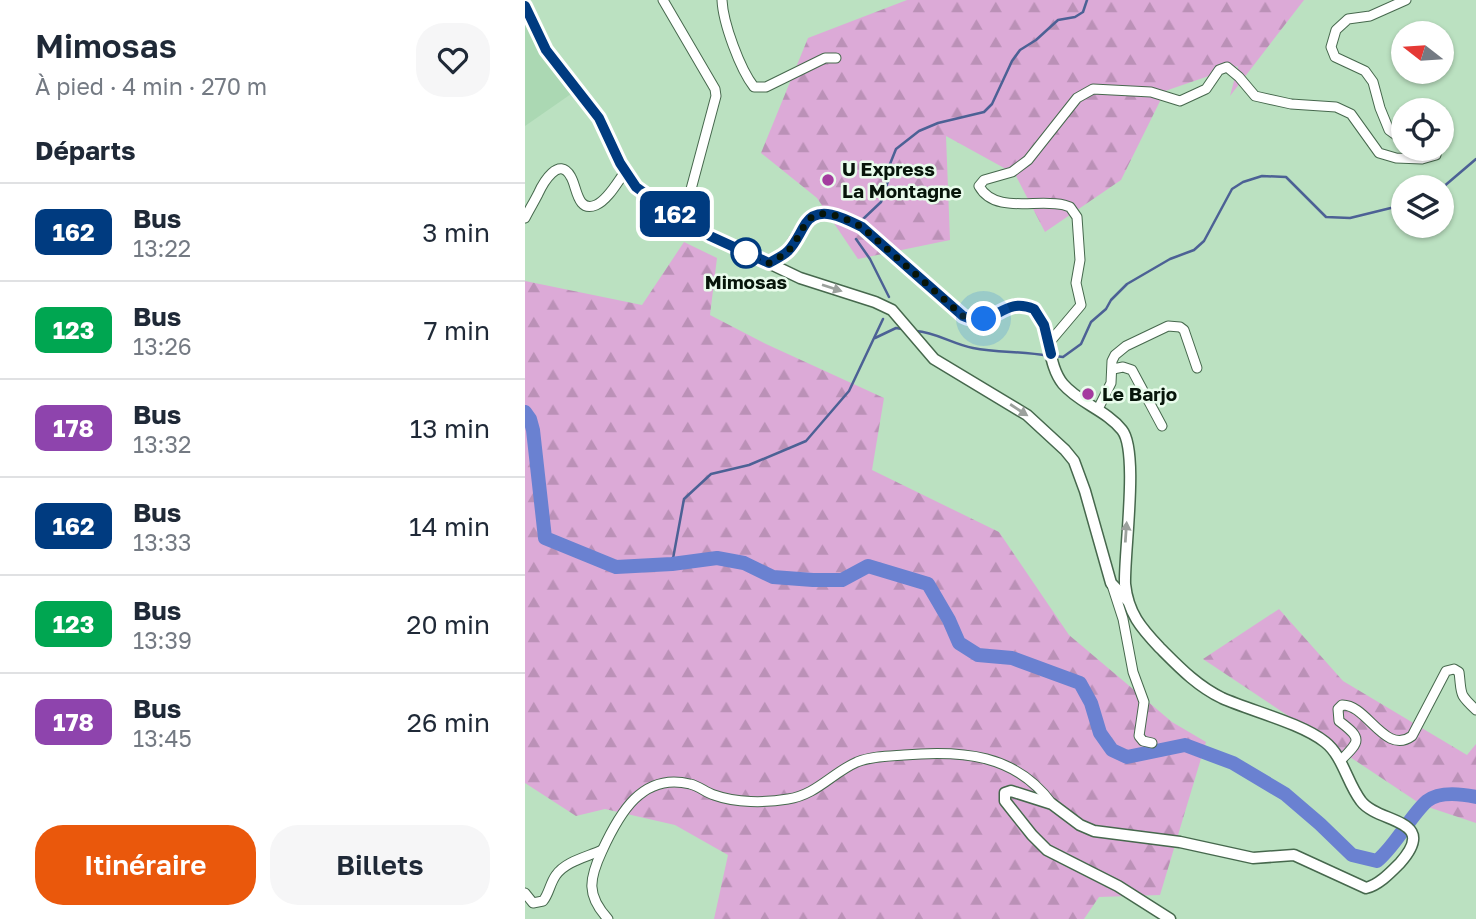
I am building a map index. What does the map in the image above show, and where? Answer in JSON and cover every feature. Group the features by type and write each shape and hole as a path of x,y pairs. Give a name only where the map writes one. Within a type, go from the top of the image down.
{"street":[{"path":"663,0 715,89 716,96 683,219"},
{"path":"722,0 722,16 727,30 754,87 766,87 825,58 836,58"},
{"path":"1391,131 1373,82 1365,71 1335,57 1331,47 1336,30 1348,19 1370,16 1406,0"},
{"path":"525,6 546,50 599,118 625,172 636,187 710,236 800,278 892,310 934,359 1027,415 1065,450 1074,461 1085,491 1123,620 1133,672 1144,702 1139,736 1143,741 1151,743"},
{"path":"1051,354 1081,305 1076,284 1080,263 1077,218 1070,207 1064,205 1001,202 988,196 979,186 984,180 1012,172 1028,160 1077,98 1084,93 1102,89 1151,92 1180,101 1206,89 1219,70 1227,67 1240,77 1255,96 1291,104 1336,107 1351,114 1379,153 1391,156"},
{"path":"525,218 546,178 554,171 561,169 568,173 577,197 588,206 602,201 625,172"},
{"path":"769,263 787,252 807,220 820,213 849,220 862,227 963,316 976,320 984,319 1015,305 1034,309 1044,325 1051,354 1063,384 1121,429 1130,447 1125,573 1127,600"},
{"path":"1098,409 1111,383 1115,355 1126,346 1168,326 1184,330 1198,368"},
{"path":"1113,369 1123,367 1132,370 1162,426"},
{"path":"1111,583 1119,584 1125,573"},
{"path":"608,919 592,894 593,871 624,812 646,788 670,781 687,783 713,795 732,799 785,800 815,790 859,761 917,754 975,755 1005,764 1021,772 1052,804 1080,825 1094,831 1180,842 1253,858 1294,855 1366,888 1377,884 1408,853 1413,836 1406,825 1369,810 1360,800 1335,752 1318,737 1221,697 1195,682 1138,623 1127,600 1111,583"},
{"path":"1340,761 1355,746 1357,740 1355,733 1339,721 1337,714 1342,705 1353,707 1385,735 1395,740 1407,740 1412,736 1446,671 1454,669 1459,672 1458,688 1476,710"},
{"path":"1052,804 1010,791 1003,797 1047,850 1118,886 1170,919"},
{"path":"525,893 533,903 543,901 560,870 602,850"}],"shaded area":[{"path":"525,19 536,47 571,94 525,126"}],"green space":[{"path":"907,0 1304,0 1230,96 1238,66 1165,91 1121,180 1045,232 1015,174 946,136 950,240 858,259 817,198 761,153 808,38"},
{"path":"684,242 717,258 710,315 884,398 872,470 999,532 1069,635 1172,722 1206,742 1160,895 1099,897 1084,919 714,919 728,855 675,825 605,809 576,816 525,783 525,281 642,305"},
{"path":"1279,609 1343,681 1467,755 1476,744 1476,823 1422,805 1203,659"}],"waterway":[{"path":"861,221 881,202 888,181 886,174 896,149 919,131 938,123 984,112 992,104 1020,50 1058,20 1075,17 1083,12 1087,0"},
{"path":"1454,178 1476,159"},
{"path":"1055,356 1063,357 1081,344 1091,322 1127,284 1170,259 1194,250 1204,241 1232,189 1243,182 1262,176 1286,177 1326,217 1350,218 1391,208"},
{"path":"856,239 870,259 889,297"},
{"path":"672,564 684,499 711,474 749,465 806,441 849,391 883,319"},
{"path":"875,338 896,328 902,329"},
{"path":"916,331 973,348 1048,356"},
{"path":"525,412 533,430 545,538 616,567 717,558 744,563 773,577 842,580 868,566 928,584 959,643 978,655 1012,658 1080,683 1091,703 1100,733 1112,750 1127,757 1185,745 1233,763 1285,794 1352,855 1377,861 1421,807 1432,798 1451,794 1476,797"}],"bus line":[{"name":"162","path":"525,6 546,50 599,118 628,177 636,187 665,208 710,236 769,263 787,252 813,215 820,213 849,220 862,227 969,319 993,317 1020,304 1034,309 1044,325 1051,354"}],"place":[{"name":"U Express La Montagne","path":"828,180"},
{"name":"Mimosas","path":"746,253"},
{"name":"Le Barjo","path":"1088,394"}],"route":[{"path":"746,253 769,263 787,252 813,215 820,213 849,220 862,227 963,316 976,320 984,319"}]}
